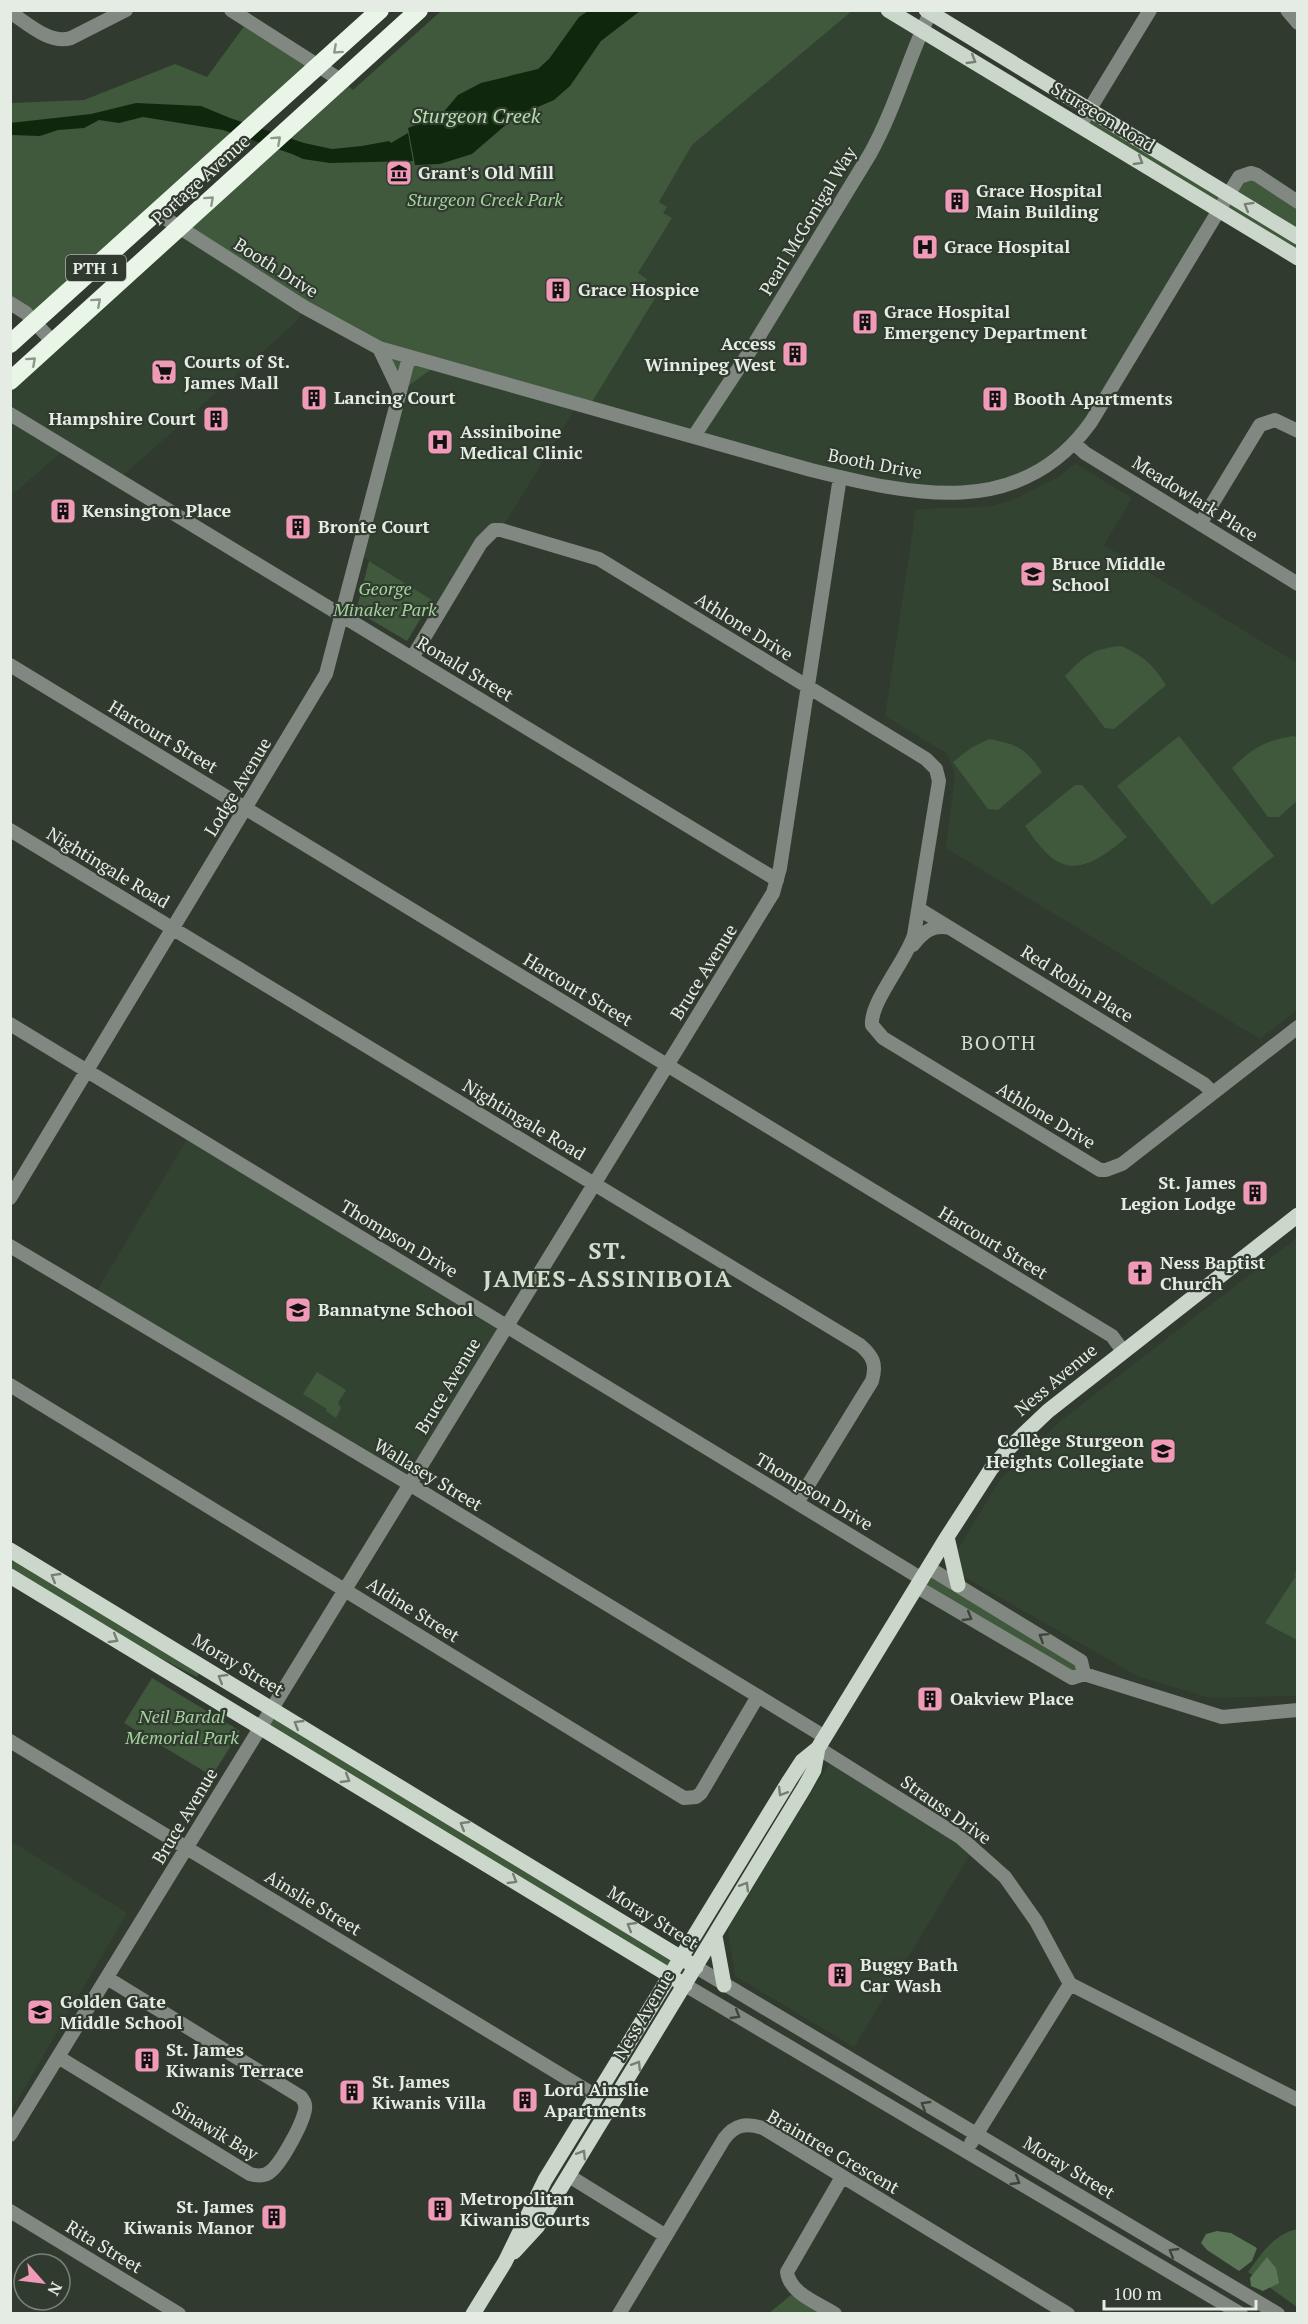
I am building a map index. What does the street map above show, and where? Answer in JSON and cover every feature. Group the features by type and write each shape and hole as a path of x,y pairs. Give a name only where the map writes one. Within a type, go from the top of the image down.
{"highway":[{"name":"Portage Avenue","path":"10,344 380,10"},
{"name":"Portage Avenue","path":"10,381 418,10"}],"main road":[{"name":"Sturgeon Road","path":"888,10 1298,258"},
{"name":"Sturgeon Road","path":"928,12 1298,237"},
{"name":"Ness Avenue","path":"473,2313 505,2262 545,2180 669,1976 802,1761 822,1742 991,1469 1008,1449 1048,1411 1298,1215"},
{"path":"947,1537 958,1585"},
{"name":"Moray Street","path":"10,1550 696,1967"},
{"name":"Moray Street","path":"10,1576 685,1985"},
{"name":"Ness Avenue","path":"505,2262 537,2227 715,1936 814,1770 822,1742"},
{"path":"715,1936 724,1985"}],"street":[{"path":"10,12 51,38 61,41 126,10"},
{"path":"231,10 342,81"},
{"path":"1080,125 1150,10"},
{"path":"1287,10 1298,23"},
{"name":"Pearl McGonigal Way","path":"694,436 750,351 870,154 881,134 928,12"},
{"path":"1227,194 1239,177 1251,173 1298,202"},
{"name":"Booth Drive","path":"157,213 304,307 379,348 840,477 938,494 995,489 1025,479 1050,464 1075,444 1091,422 1227,194"},
{"path":"10,303 26,313 53,342"},
{"path":"379,348 400,392"},
{"name":"Lodge Avenue","path":"10,1198 326,674 409,357"},
{"name":"Ronald Street","path":"10,414 777,880"},
{"path":"1200,524 1260,425 1275,420 1298,431"},
{"name":"Meadowlark Place","path":"1075,444 1085,453 1298,584"},
{"name":"Bruce Avenue","path":"10,2135 764,910 777,880 840,477"},
{"name":"Athlone Drive","path":"412,658 481,543 494,530 501,530 598,559 926,759 936,769 939,781 919,909 910,949"},
{"name":"Harcourt Street","path":"10,665 1112,1336 1123,1351"},
{"name":"Nightingale Road","path":"10,830 860,1345 870,1354 876,1367 872,1381 796,1503"},
{"name":"Red Robin Place","path":"919,909 1204,1084 1213,1093"},
{"name":"Athlone Drive","path":"951,928 938,926 932,928 924,933 910,949 873,1011 872,1025 877,1033 1100,1170 1122,1164 1298,1027"},
{"name":"Thompson Drive","path":"10,1024 923,1578 1072,1678 1084,1674 1222,1717 1298,1710"},
{"name":"Wallasey Street","path":"10,1246 410,1484 758,1696 822,1742"},
{"name":"Aldine Street","path":"10,1385 345,1588 674,1794 684,1798 696,1797 701,1793 758,1696"},
{"name":"Thompson Drive","path":"923,1578 958,1585 1081,1661 1084,1674"},
{"name":"Ainslie Street","path":"10,1741 596,2096"},
{"name":"Strauss Drive","path":"822,1742 960,1837 1005,1877 1036,1921 1070,1984"},
{"name":"Moray Street","path":"696,1967 975,2135 1278,2313"},
{"name":"Sinawik Bay","path":"58,2057 249,2174 262,2176 271,2171 279,2161 304,2116 306,2106 301,2097 106,1978"},
{"path":"966,2151 1070,1984 1298,2100"},
{"name":"Moray Street","path":"685,1985 1241,2313"},
{"name":"Braintree Crescent","path":"619,2313 724,2139 738,2126 750,2124 763,2128 1068,2313"},
{"path":"568,2176 666,2236"},
{"path":"835,2313 796,2291 788,2280 787,2272 790,2263 842,2177"},
{"name":"Rita Street","path":"10,2211 179,2313"}],"shaded area":[{"name":"Grace Hospital","path":"852,11 888,11 1219,210 1083,434 1010,485 912,491 589,407 656,298 641,288 638,273 672,218 663,213 659,202 692,145"},
{"path":"179,228 304,307 297,321 118,480 66,448 11,496 10,381"},
{"path":"437,364 578,404 501,530 489,539 444,608 357,553 400,392"},
{"path":"1075,463 1132,498 1104,545 1297,663 1297,1010 1260,1039 946,848 955,776 952,765 946,753 885,716 916,509 986,507 1011,501 1058,477"},
{"name":"Bannatyne School","path":"187,1139 498,1330 409,1478 97,1291"},
{"name":"Collège Sturgeon Heights Collegiate","path":"1297,1238 1297,1696 1210,1698 1137,1676 947,1567 1000,1480 1059,1422"},
{"path":"833,1757 974,1848 854,2047 735,1976 728,1929"},
{"name":"Golden Gate Middle School","path":"11,1841 127,1913 11,2111"},
{"path":"1217,2231 1231,2233 1257,2248 1252,2261 1239,2271 1207,2250 1201,2243 1206,2234"},
{"path":"1267,2257 1276,2268 1279,2283 1263,2291 1251,2286 1250,2278"}],"green space":[{"name":"Sturgeon Creek Park","path":"441,11 852,11 692,145 659,202 667,207 663,213 672,218 638,273 647,279 641,288 656,297 589,407 437,365 400,392 379,348 179,228 342,81 353,90"},
{"path":"248,21 319,66 35,322 11,303 10,103 84,100 175,64 207,77"},
{"path":"1090,110 1227,193 1245,174 1297,202 1297,258 1080,125"},
{"name":"George Minaker Park","path":"369,561 432,600 407,641 356,611"},
{"path":"1121,646 1147,662 1166,685 1114,729 1105,728 1065,676 1089,655 1102,649"},
{"path":"1179,736 1274,856 1212,905 1117,786"},
{"path":"1293,736 1297,737 1297,801 1279,817 1268,817 1232,768 1260,746"},
{"path":"989,739 1020,749 1042,772 998,810 988,809 953,762 971,748"},
{"path":"1075,785 1082,785 1127,837 1097,859 1070,866 1050,856 1025,826"},
{"path":"317,1372 346,1390 338,1403 341,1408 336,1418 326,1411 327,1409 303,1394"},
{"path":"10,1558 199,1673 197,1677 151,1653 11,1568"},
{"path":"929,1568 1081,1661 1072,1678 917,1587"},
{"path":"1297,1570 1297,1640 1265,1623 1296,1576 1294,1575"},
{"name":"Neil Bardal Memorial Park","path":"152,1678 240,1731 212,1776 124,1723"},
{"path":"272,1708 681,1957 669,1975 260,1728"},
{"path":"1297,2229 1297,2307 1248,2272 1275,2240"},
{"path":"796,2291 835,2314 768,2314"}],"water":[{"name":"Sturgeon Creek","path":"588,11 640,11 601,41 570,86 554,100 515,117 472,154 440,164 415,165 408,128 441,115 458,95 481,83 538,69 549,59 579,17"},
{"name":"Sturgeon Creek","path":"136,103 201,106 304,143 332,149 389,141 391,143 408,133 413,161 330,163 303,159 223,130 143,117 119,123 99,120 84,128 58,130 40,136 11,135 10,123 91,114"}],"place":[{"name":"Grant's Old Mill","path":"399,173"},
{"name":"Grace Hospital Main Building","path":"957,201"},
{"name":"Grace Hospital","path":"925,247"},
{"name":"Grace Hospice","path":"558,290"},
{"name":"Grace Hospital Emergency Department","path":"865,322"},
{"name":"Access Winnipeg West","path":"795,354"},
{"name":"Courts of St. James Mall","path":"164,372"},
{"name":"Lancing Court","path":"314,398"},
{"name":"Booth Apartments","path":"995,399"},
{"name":"Hampshire Court","path":"216,419"},
{"name":"Assiniboine Medical Clinic","path":"440,442"},
{"name":"Kensington Place","path":"63,511"},
{"name":"Bronte Court","path":"298,527"},
{"name":"Bruce Middle School","path":"1033,574"},
{"name":"St. James Legion Lodge","path":"1255,1193"},
{"name":"Ness Baptist Church","path":"1140,1273"},
{"name":"Bannatyne School","path":"298,1310"},
{"name":"Collège Sturgeon Heights Collegiate","path":"1163,1451"},
{"name":"Oakview Place","path":"930,1699"},
{"name":"Buggy Bath Car Wash","path":"840,1975"},
{"name":"Golden Gate Middle School","path":"40,2012"},
{"name":"St. James Kiwanis Terrace","path":"147,2060"},
{"name":"St. James Kiwanis Villa","path":"352,2092"},
{"name":"Lord Ainslie Apartments","path":"525,2100"},
{"name":"Metropolitan Kiwanis Courts","path":"440,2209"},
{"name":"St. James Kiwanis Manor","path":"274,2217"}],"district":[{"name":"BOOTH","path":"999,1043"},
{"name":"ST. JAMES-ASSINIBOIA","path":"608,1265"}]}
